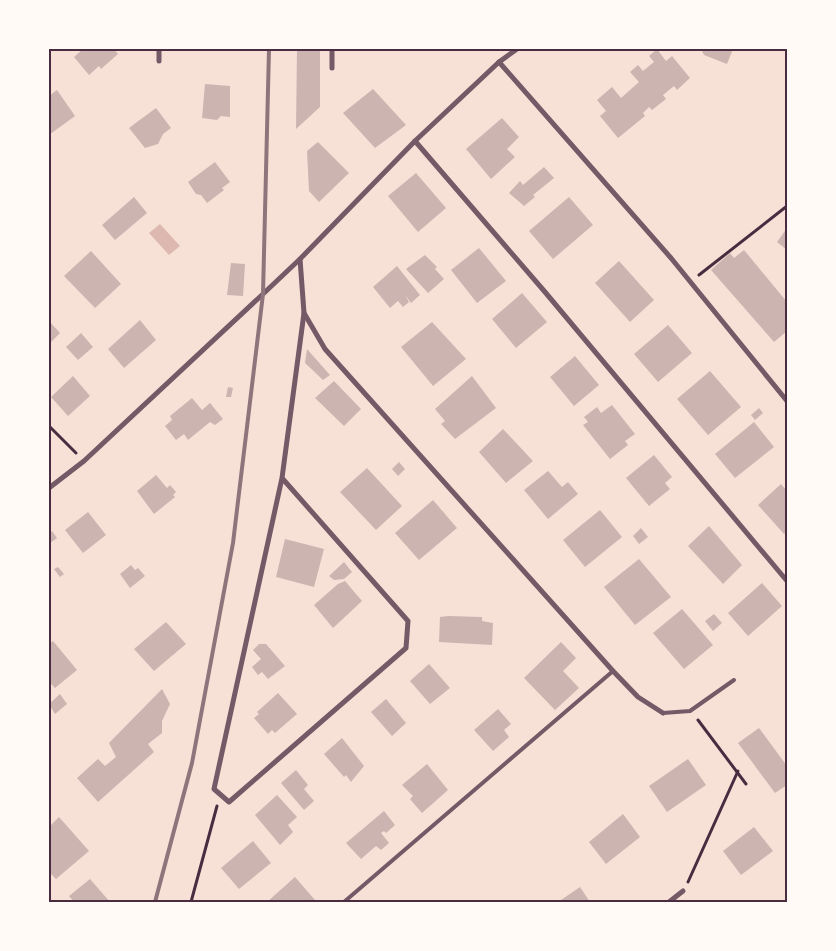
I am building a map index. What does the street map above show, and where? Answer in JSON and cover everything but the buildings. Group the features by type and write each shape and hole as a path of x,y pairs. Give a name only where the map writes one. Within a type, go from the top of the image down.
{"street":[{"path":"160,49 160,62"},
{"path":"332,49 332,68"},
{"path":"49,488 84,461 300,259 415,141 499,62 518,49"},
{"path":"499,62 691,282 787,401"},
{"path":"415,141 545,292 787,581"},
{"path":"282,478 408,621 406,648 229,802 214,789 282,478 304,313 300,259"},
{"path":"304,313 325,350 613,671 638,697 663,713"},
{"path":"669,902 683,891"}],"lane":[{"path":"344,902 613,671"},
{"path":"663,713 690,711 734,680"}],"path":[{"path":"691,282 787,206"},
{"path":"49,426 84,461"},
{"path":"690,711 738,771 746,784"},
{"path":"683,891 738,771"},
{"path":"191,902 221,795"}],"shaded area":[{"path":"160,224 180,246 169,255 149,233"}],"railway":[{"path":"155,902 192,763 233,543 263,294 269,49"}]}
